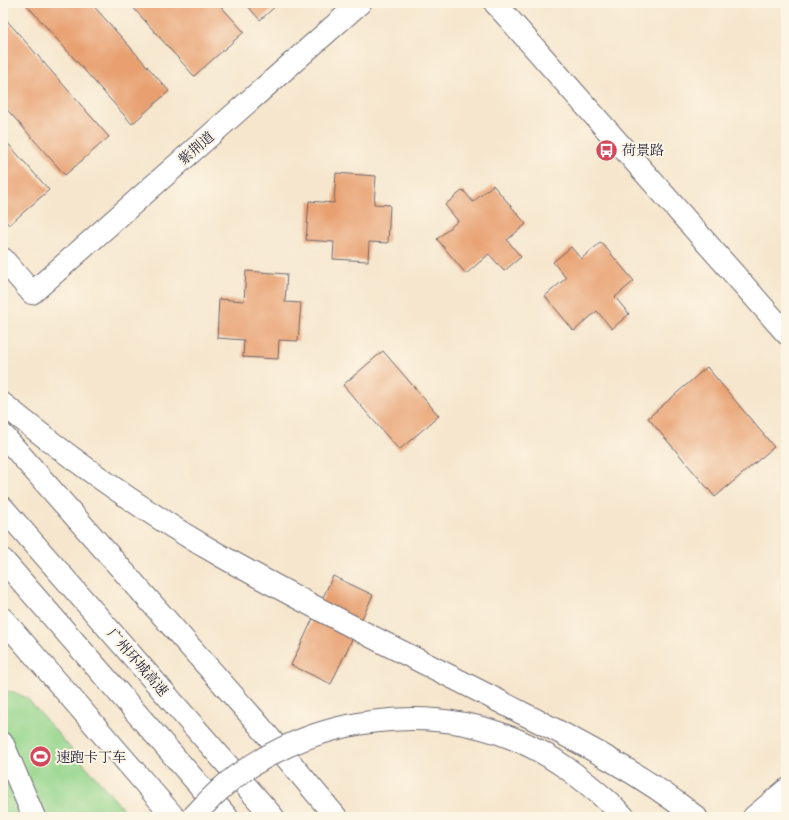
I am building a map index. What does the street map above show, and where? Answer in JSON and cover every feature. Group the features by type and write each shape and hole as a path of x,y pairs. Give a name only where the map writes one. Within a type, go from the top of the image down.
{"main road":[{"name":"紫荆道","path":"3,259 32,293 360,3"},
{"path":"495,3 786,333"},
{"path":"3,404 43,436 102,479 140,505 223,556 350,626 574,740 650,784 696,817"},
{"path":"3,435 253,718 336,817"},
{"name":"广州环城高速","path":"3,508 272,817"},
{"path":"3,560 227,817"},
{"path":"3,620 167,809"},
{"path":"193,817 225,785 241,773 261,760 307,737 345,726 385,720 423,719 459,723 512,738 564,766 596,790 624,817"},
{"path":"3,744 34,817"},
{"path":"754,817 786,790"},
{"path":"775,817 786,804"}],"green space":[{"name":"速跑卡丁车","path":"3,691 14,692 27,698 130,817 4,817"}],"building":[{"path":"25,3 91,3 169,91 132,124"},
{"path":"129,3 218,3 244,32 194,76"},
{"path":"245,3 279,3 260,20"},
{"path":"3,16 109,137 65,175 3,105"},
{"path":"3,138 49,190 9,225 3,218"},
{"path":"336,173 376,176 374,204 390,205 388,243 369,242 368,261 333,259 334,242 306,240 309,201 334,203"},
{"path":"493,185 526,224 507,240 521,257 504,271 489,254 466,274 437,239 458,221 445,205 463,190 473,202"},
{"path":"601,242 634,281 615,297 629,314 612,329 597,311 574,331 545,296 566,278 553,262 571,247 581,259"},
{"path":"246,271 287,274 285,302 301,303 298,341 279,340 278,359 243,357 244,340 217,338 219,299 244,301"},
{"path":"383,351 439,416 399,450 343,385"},
{"path":"707,367 774,447 715,497 648,418"},
{"path":"333,576 373,595 331,684 291,665"}],"place":[{"name":"荷景路","path":"606,150"},
{"name":"速跑卡丁车","path":"40,757"}]}
